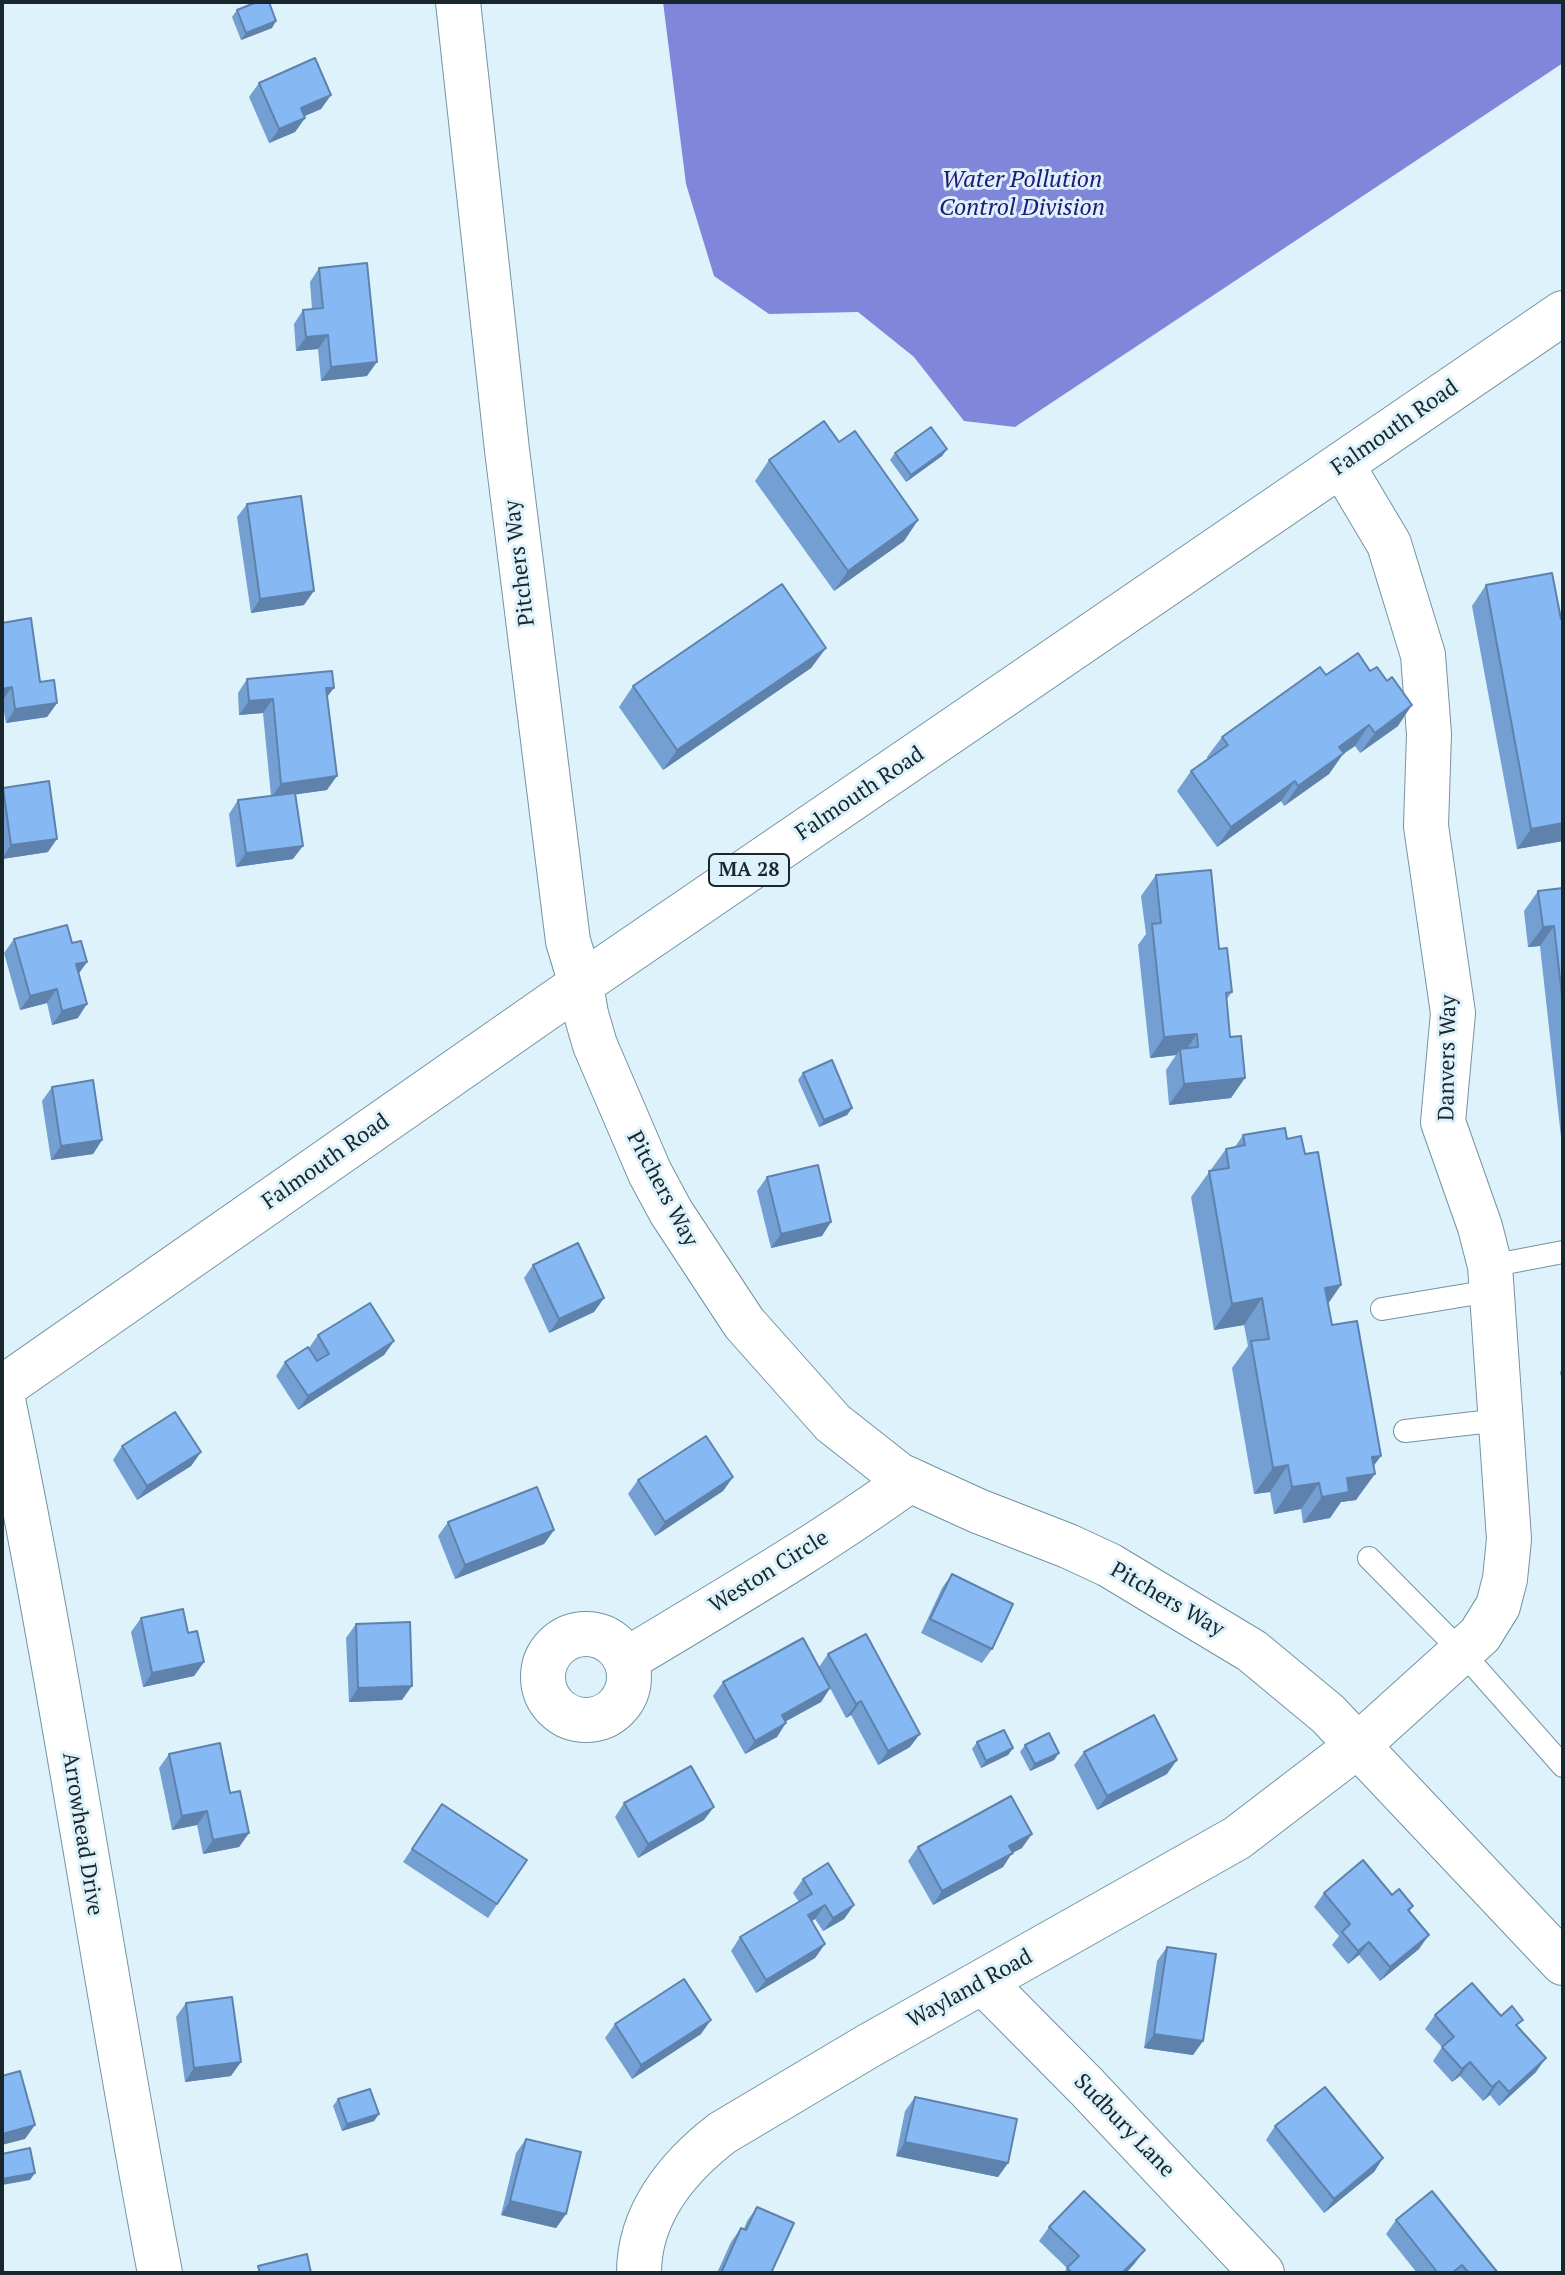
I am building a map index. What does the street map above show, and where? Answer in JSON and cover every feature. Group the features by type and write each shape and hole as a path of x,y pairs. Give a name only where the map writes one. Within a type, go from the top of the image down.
{"main road":[{"name":"Pitchers Way","path":"458,2 527,620 568,941 595,1045 644,1162 671,1212 744,1323 833,1423 869,1453 910,1480 1109,1565 1252,1651 1328,1714 1563,1963"},
{"name":"Falmouth Road","path":"2,1388 581,984 1563,313"},
{"name":"Danvers Way","path":"1342,465 1389,544 1423,655 1429,734 1426,826 1453,1013 1443,1122 1480,1227 1490,1279 1509,1539 1505,1579 1498,1606 1480,1635 1356,1747"},
{"name":"Arrowhead Drive","path":"2,1395 59,1682 94,1911 160,2273"},
{"name":"Weston Circle","path":"626,1660 756,1582 910,1480"},
{"name":"Wayland Road","path":"639,2273 639,2258 648,2224 678,2173 722,2133 1237,1838 1356,1747"},
{"name":"Sudbury Lane","path":"983,1982 1262,2273"}],"lane":[{"path":"1382,1309 1490,1279 1563,1252"},
{"path":"1405,1431 1500,1420"},
{"path":"1369,1558 1462,1652 1563,1766"}],"water":[{"name":"Water Pollution Control Division","path":"663,2 1563,2 1563,63 1015,427 964,421 914,357 858,312 769,314 714,276 686,184"}],"building":[{"path":"257,2 269,2 276,21 246,33 237,10"},
{"path":"315,58 331,95 301,108 305,118 279,129 259,83"},
{"path":"367,263 377,362 331,367 328,335 306,337 303,310 323,308 319,268"},
{"path":"824,421 839,442 855,431 918,520 848,571 769,460"},
{"path":"931,427 947,449 911,475 895,453"},
{"path":"301,496 314,591 260,599 247,504"},
{"path":"1552,573 1563,618 1563,823 1531,829 1486,585"},
{"path":"782,584 826,648 677,750 633,686"},
{"path":"31,618 40,682 54,680 57,703 15,709 12,687 2,689 2,623"},
{"path":"1358,653 1370,671 1377,667 1387,681 1392,677 1412,705 1375,733 1369,725 1339,747 1344,753 1298,786 1295,781 1231,827 1191,771 1228,745 1222,737 1320,667 1326,675"},
{"path":"332,671 334,688 326,688 337,776 281,784 273,699 249,701 247,679"},
{"path":"49,781 57,839 11,845 3,788"},
{"path":"295,793 303,846 246,853 238,800"},
{"path":"1211,870 1219,949 1227,948 1232,992 1226,993 1230,1037 1241,1036 1245,1078 1184,1084 1180,1049 1198,1047 1197,1034 1164,1037 1152,924 1161,923 1156,875"},
{"path":"1563,888 1563,1005 1554,926 1543,927 1538,891"},
{"path":"67,925 72,943 81,941 87,962 76,964 87,1004 62,1011 57,989 30,996 14,939"},
{"path":"832,1060 852,1108 824,1120 803,1073"},
{"path":"93,1080 102,1140 61,1146 52,1087"},
{"path":"1285,1128 1287,1139 1301,1136 1305,1154 1318,1152 1341,1285 1325,1288 1332,1325 1357,1321 1381,1456 1372,1457 1375,1474 1347,1478 1349,1492 1322,1497 1319,1483 1292,1487 1288,1465 1273,1468 1251,1341 1269,1339 1262,1298 1232,1304 1209,1171 1229,1168 1226,1149 1245,1145 1243,1135"},
{"path":"818,1165 831,1222 781,1234 767,1177"},
{"path":"578,1243 604,1298 559,1319 533,1265"},
{"path":"370,1303 394,1341 308,1396 285,1362 308,1347 317,1361 329,1354 318,1335"},
{"path":"175,1412 201,1452 147,1486 122,1446"},
{"path":"706,1436 733,1477 665,1522 638,1480"},
{"path":"537,1487 554,1530 465,1565 448,1522"},
{"path":"952,1574 1013,1604 992,1649 930,1619"},
{"path":"183,1609 188,1633 197,1631 204,1662 152,1673 141,1618"},
{"path":"410,1622 412,1686 358,1688 356,1624"},
{"path":"866,1634 920,1734 888,1751 861,1701 856,1704 828,1654"},
{"path":"803,1638 830,1688 782,1715 786,1723 755,1741 723,1682"},
{"path":"1154,1715 1177,1760 1107,1796 1084,1752"},
{"path":"1004,1730 1013,1748 986,1761 977,1742"},
{"path":"1049,1733 1059,1753 1035,1764 1025,1745"},
{"path":"220,1743 230,1793 240,1791 249,1833 213,1840 207,1811 182,1816 169,1754"},
{"path":"691,1766 714,1807 648,1844 624,1803"},
{"path":"1011,1796 1032,1834 1009,1846 1013,1853 942,1891 918,1847"},
{"path":"442,1804 527,1860 497,1904 412,1849"},
{"path":"1363,1860 1392,1895 1399,1889 1413,1906 1408,1910 1429,1935 1390,1967 1369,1942 1358,1951 1342,1932 1350,1924 1324,1893"},
{"path":"828,1863 854,1905 833,1918 825,1905 808,1915 825,1944 766,1980 740,1937 812,1894 803,1879"},
{"path":"1167,1947 1216,1954 1203,2041 1154,2034"},
{"path":"684,1979 711,2020 641,2065 615,2024"},
{"path":"1472,1983 1501,2016 1512,2006 1523,2020 1516,2025 1546,2058 1509,2092 1499,2081 1492,2087 1470,2062 1462,2069 1442,2047 1454,2037 1435,2015"},
{"path":"232,1997 241,2062 194,2068 186,2003"},
{"path":"20,2071 35,2125 2,2134 2,2076"},
{"path":"1325,2087 1383,2158 1334,2199 1275,2126"},
{"path":"370,2089 379,2114 347,2124 338,2099"},
{"path":"915,2097 1017,2119 1008,2163 905,2142"},
{"path":"526,2139 581,2152 566,2214 510,2201"},
{"path":"30,2148 35,2173 2,2179 2,2154"},
{"path":"1084,2191 1145,2250 1122,2273 1072,2273 1067,2268 1079,2256 1049,2227"},
{"path":"1432,2191 1498,2273 1469,2273 1462,2265 1452,2273 1438,2273 1396,2220"},
{"path":"757,2207 794,2223 771,2273 721,2273 741,2228 746,2230"},
{"path":"307,2254 311,2273 260,2273 258,2266"}]}
